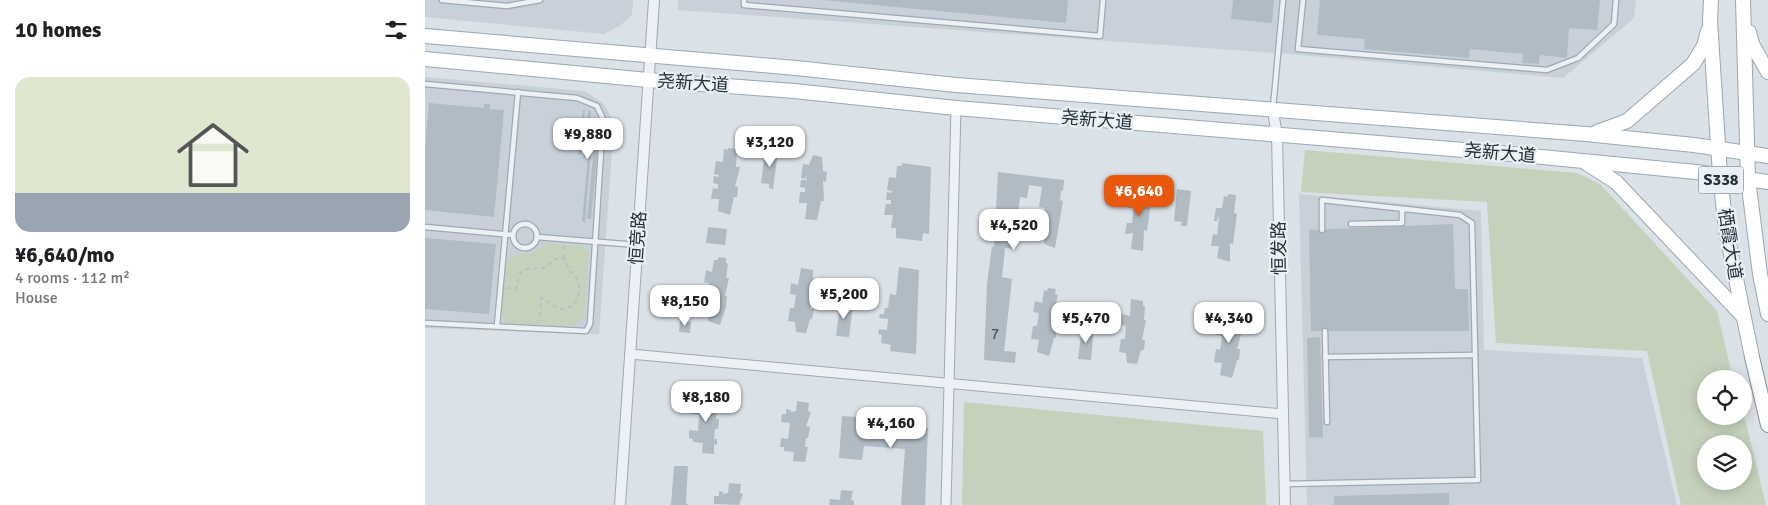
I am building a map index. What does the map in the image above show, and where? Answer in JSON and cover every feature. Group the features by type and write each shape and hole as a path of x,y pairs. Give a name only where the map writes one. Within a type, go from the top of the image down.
{"main road":[{"name":"栖霞大道","path":"1711,0 1710,21 1720,175 1726,230 1742,315 1768,425"},
{"name":"栖霞大道","path":"1743,3 1748,179 1764,269 1768,314"},
{"path":"1743,3 1752,44 1768,72"},
{"path":"1586,134 1612,128 1627,121 1693,64 1704,46 1710,21"},
{"name":"尧新大道","path":"425,36 1273,112 1586,134 1719,148 1768,156"},
{"name":"尧新大道","path":"425,59 648,80 794,91 955,108 1512,154 1720,175 1768,182"},
{"path":"1583,162 1616,182 1742,315"}],"street":[{"name":"恒竞路","path":"620,505 654,0"},
{"path":"947,505 955,108"},
{"name":"恒发路","path":"1273,112 1277,135 1285,505"},
{"path":"630,354 1283,414"}],"lane":[{"path":"441,0 507,6 540,0"},
{"path":"744,0 744,5 1100,36 1103,0"},
{"path":"1273,112 1283,0"},
{"path":"1303,0 1298,48 1547,70 1578,58 1614,24 1616,0"},
{"path":"425,84 577,98 597,106 603,119 590,324 586,330 425,323"},
{"path":"497,326 518,92"},
{"path":"1285,484 1478,480 1472,223 1461,214 1322,200 1322,230"},
{"path":"1351,224 1402,223 1402,211 1405,209"},
{"path":"526,224 534,228 537,237 530,247 523,248 516,244 513,235 518,226 526,224"},
{"path":"425,228 513,235"},
{"path":"537,237 637,245"},
{"path":"1325,331 1327,422"},
{"path":"1325,357 1475,355"}],"path":[{"path":"563,258 565,239"},
{"path":"501,288 516,289 519,275 525,269 538,270 547,268 555,259 563,258"},
{"path":"539,328 541,298 549,300 559,309 564,309 571,306 578,296 579,279 576,274 569,271 567,261 563,258"}],"shaded area":[{"path":"425,0 633,0 632,15 621,25 604,34 425,17"},
{"path":"678,0 1636,0 1634,18 1563,78 1289,54 678,10"},
{"path":"425,77 585,91 603,103 614,122 599,334 425,328"},
{"path":"1299,194 1481,211 1484,350 1642,358 1677,505 1307,505"}],"green space":[{"path":"1305,150 1577,173 1600,184 1717,311 1731,370 1697,370 1697,425 1746,425 1749,435 1697,435 1697,490 1752,490 1752,448 1766,505 1681,505 1647,351 1496,343 1487,202 1301,192"},
{"path":"549,243 583,246 589,253 584,319 573,326 506,323 501,309 505,265 511,257 534,252"},
{"path":"964,402 1263,431 1266,505 962,505"}],"building":[{"path":"822,0 1068,0 1066,23"},
{"path":"1233,0 1274,0 1272,23 1231,19"},
{"path":"1320,0 1600,0 1597,30 1569,28 1567,58 1540,55 1539,64 1522,63 1523,54 1470,49 1469,58 1364,49 1365,39 1317,35"},
{"path":"429,103 484,108 484,104 490,104 490,109 504,110 494,217 425,210 425,150"},
{"path":"583,110 585,110 581,155 578,155"},
{"path":"588,111 591,111 590,127 593,127 585,222 582,221 588,156 584,155"},
{"path":"596,127 600,127 591,219 587,219"},
{"path":"728,148 737,149 736,167 740,167 735,186 738,187 737,197 734,197 730,215 718,211 719,199 711,199 713,188 718,189 718,184 713,183 714,176 719,177 719,175 714,174 716,161 723,162 724,149 728,150"},
{"path":"765,151 778,152 773,189 769,188 769,184 761,183"},
{"path":"813,155 822,157 823,171 827,172 826,182 823,181 824,201 821,201 817,220 805,219 807,203 799,203 800,192 805,192 805,188 800,187 801,180 806,180 807,174 805,179 801,178 803,164 809,165"},
{"path":"902,163 931,167 929,234 923,233 922,241 896,238 896,228 891,228 893,215 884,215 886,204 891,204 891,200 886,200 887,192 892,193 892,191 887,190 889,177 896,178 897,166 902,166"},
{"path":"998,172 1064,180 1060,200 1063,201 1055,248 1044,244 1045,231 1037,232 1038,220 1043,221 1045,208 1039,207 1042,187 1029,185 1027,198 1020,197 1014,249 1005,248 1002,277 1012,279 1004,351 1016,352 1015,363 984,360 987,284 992,246 994,247"},
{"path":"1139,186 1149,187 1147,201 1151,202 1147,231 1144,230 1143,251 1131,249 1133,233 1125,234 1127,223 1132,223 1134,205 1132,208 1128,208 1129,195 1136,196"},
{"path":"1177,189 1191,191 1187,226 1181,226 1182,222 1174,221"},
{"path":"1228,194 1236,195 1234,213 1237,214 1233,244 1230,243 1230,262 1217,258 1219,246 1211,246 1213,234 1217,235 1219,218 1218,216 1217,221 1214,221 1216,208 1222,208 1224,196 1228,197"},
{"path":"1453,224 1455,289 1468,289 1469,331 1311,331 1309,230"},
{"path":"708,227 727,229 725,245 706,243"},
{"path":"425,238 496,244 489,314 425,309"},
{"path":"718,257 726,258 726,263 728,264 726,278 729,278 725,296 727,296 726,307 720,325 708,321 709,310 702,309 703,295 707,296 709,283 704,282 706,270 712,272 714,260 718,260"},
{"path":"899,267 919,270 916,354 890,351 891,345 881,343 882,335 878,334 879,329 887,330 888,319 879,318 880,314 884,314 885,308 888,308 890,294 896,295"},
{"path":"801,268 813,270 813,289 815,290 810,309 814,309 812,319 810,319 806,333 796,332 795,322 788,321 790,308 794,308 796,295 790,294 791,283 798,285"},
{"path":"1048,288 1056,289 1055,294 1058,295 1055,308 1059,308 1054,327 1057,327 1056,338 1054,338 1049,356 1037,352 1039,340 1031,339 1033,326 1037,326 1039,313 1033,312 1035,301 1042,303 1044,290 1047,291"},
{"path":"1131,299 1143,301 1143,306 1145,306 1144,320 1146,320 1142,340 1145,340 1144,350 1141,350 1137,364 1127,363 1126,353 1119,352 1121,339 1125,339 1126,326 1121,325 1122,314 1130,316"},
{"path":"840,304 853,305 849,337 836,336"},
{"path":"1230,310 1239,312 1238,316 1241,316 1238,331 1242,331 1237,349 1240,349 1239,360 1237,360 1232,378 1220,375 1222,363 1214,362 1216,349 1220,350 1222,336 1216,335 1218,324 1225,326 1227,313 1230,314"},
{"path":"680,321 691,322 690,333 679,332"},
{"path":"1082,327 1094,328 1091,360 1078,359"},
{"path":"1320,337 1323,438 1309,437 1307,338"},
{"path":"707,393 718,394 717,403 720,403 719,409 717,409 716,419 719,419 718,429 715,429 714,439 717,439 717,445 714,444 714,454 702,453 703,443 693,442 693,439 689,438 689,430 698,431 699,415 690,414 691,406 696,406 696,402 706,402"},
{"path":"797,401 809,403 808,411 811,412 806,426 810,427 808,438 806,438 805,447 808,447 805,462 793,461 794,452 784,451 784,447 780,447 781,438 788,439 790,423 781,422 782,414 786,414 786,409 791,410 791,412 796,411"},
{"path":"842,416 899,420 899,417 916,418 915,427 928,428 925,505 901,505 905,449 864,446 862,460 839,458"},
{"path":"674,466 688,466 686,503 689,505 671,505"},
{"path":"729,483 741,484 740,493 743,494 739,505 714,504 714,496 719,496 719,491 723,492 723,494 728,493"},
{"path":"841,490 853,491 851,500 854,501 854,505 829,505 830,499 840,500"},
{"path":"1449,493 1449,505 1334,505 1334,496"}]}
